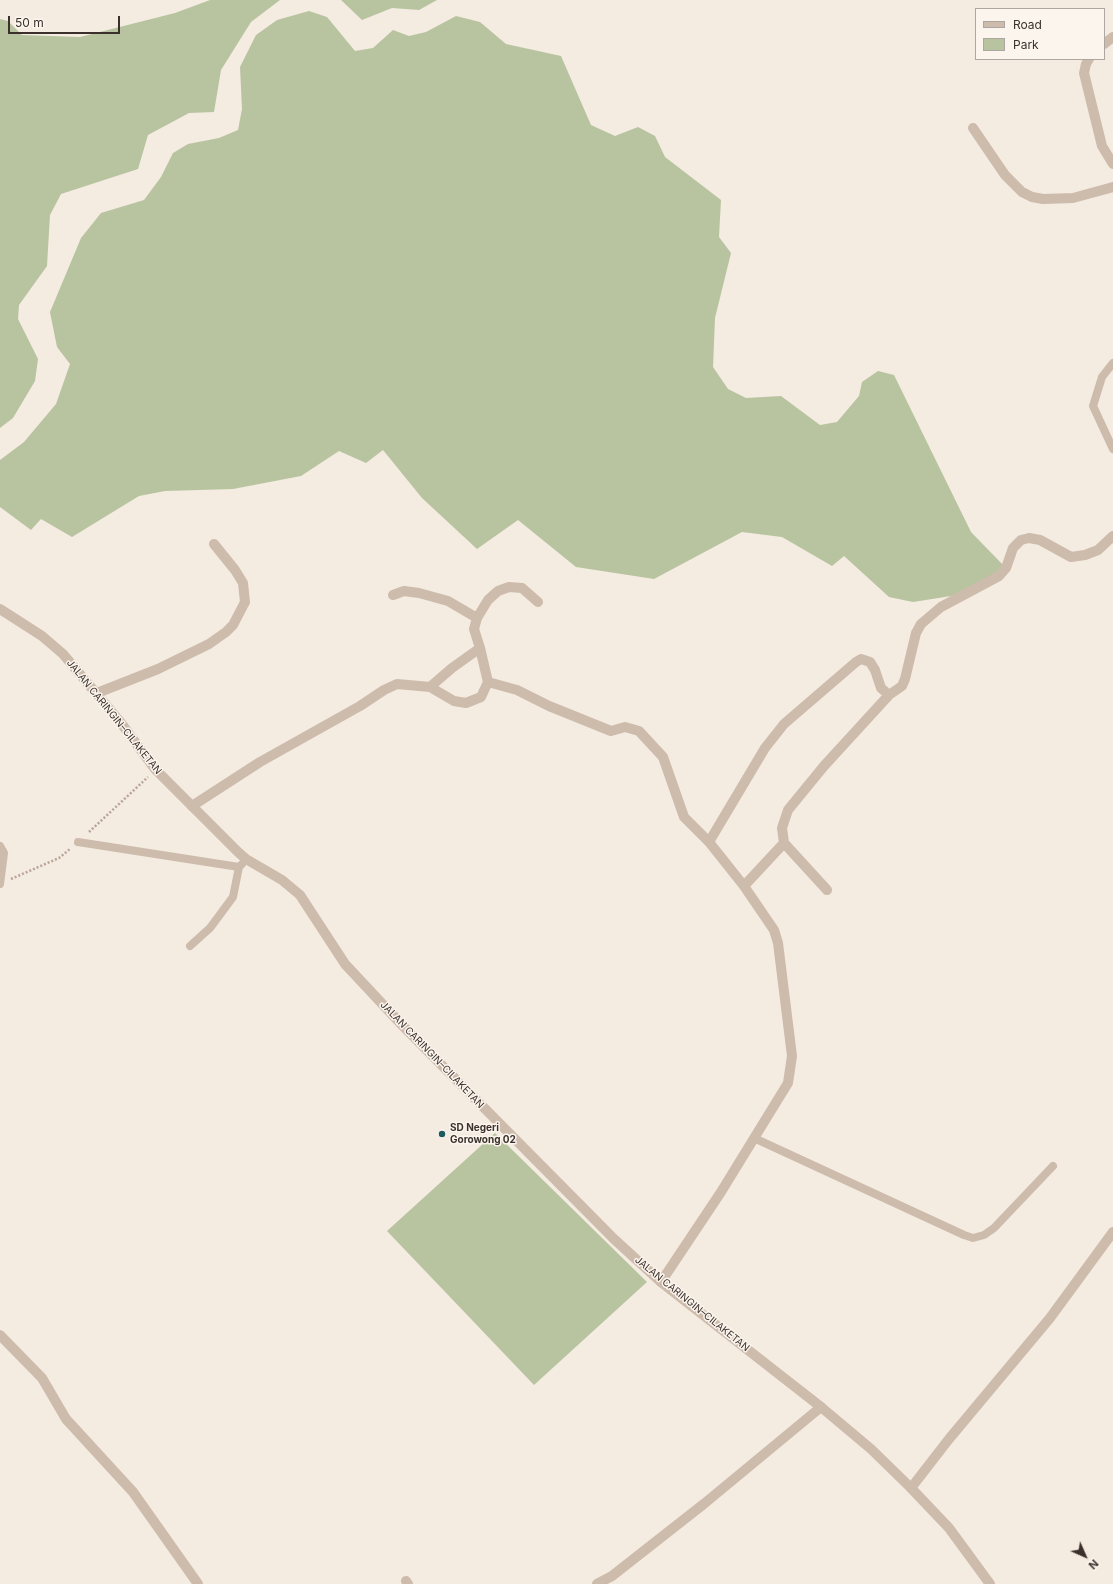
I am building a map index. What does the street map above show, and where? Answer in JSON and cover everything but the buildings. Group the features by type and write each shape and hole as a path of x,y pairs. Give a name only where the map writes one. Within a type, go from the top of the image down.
{"street":[{"path":"1105,43 1113,37"},
{"path":"1088,60 1084,74 1102,146 1113,164"},
{"path":"973,128 1005,175 1022,192 1032,197 1043,199 1073,198 1113,187"},
{"path":"827,890 784,843 782,828 788,810 824,766 889,695 902,686 916,633 921,624 941,607 999,576 1006,568 1013,548 1021,540 1029,538 1040,540 1071,557 1085,555 1098,550 1113,536"},
{"path":"97,693 158,669 209,644 233,625 245,602 243,583 235,570 214,544"},
{"path":"192,806 260,762 360,706 384,690 397,684 430,687 454,701 466,703 481,697 488,682 474,629 477,618 488,600 498,591 509,587 522,588 538,602"},
{"path":"392,595 404,591 420,593 448,601 477,618"},
{"name":"JALAN CARINGIN–CILAKETAN","path":"0,609 42,636 64,654 97,693 155,769 246,859 282,880 300,896 345,964 402,1025 614,1239 661,1282 871,1449 949,1528 990,1584"},
{"path":"430,687 452,668 480,648"},
{"path":"709,842 765,748 784,724 856,662 862,659 870,662 875,670 881,688 889,695"},
{"path":"488,682 517,690 549,706 610,731 625,727 639,731 662,756 684,817 709,842 744,886 774,930 778,943 792,1056 788,1083 661,1282"},
{"path":"744,886 784,843"},
{"path":"911,1488 949,1439 1050,1318 1113,1232"},
{"path":"0,1335 42,1378 66,1419 133,1492 198,1584"},
{"path":"597,1584 612,1576 705,1503 820,1407"}],"lane":[{"path":"1113,363 1102,377 1093,406 1113,449"},
{"path":"78,842 239,868"},
{"path":"0,846 4,853 0,884"},
{"path":"190,946 210,928 233,897 239,868 246,859"},
{"path":"754,1138 973,1238 984,1235 994,1228 1053,1166"}],"green space":[{"path":"210,0 280,0 251,22 221,70 214,112 189,113 148,135 138,169 61,194 50,215 47,266 19,305 18,319 38,359 35,381 13,418 0,428 0,19 8,21 22,35 80,37 175,13"},
{"path":"341,0 437,0 419,10 392,8 362,20"},
{"path":"309,11 327,17 355,51 373,48 393,30 409,36 426,32 456,16 480,22 506,44 561,56 591,125 615,136 638,127 655,136 665,157 721,200 719,237 731,253 715,318 713,367 728,389 746,398 781,396 820,425 837,422 859,396 862,382 878,371 894,375 971,532 1004,566 994,581 951,596 913,602 889,597 844,556 832,566 782,537 742,532 654,579 576,567 518,520 477,549 422,498 383,450 366,463 339,451 301,476 233,489 165,491 139,496 72,537 41,519 31,530 0,507 0,460 24,442 56,404 70,364 57,347 50,312 81,238 101,213 144,200 161,177 173,153 188,144 219,138 238,130 242,109 240,67 256,35 277,20"},
{"path":"495,1133 647,1282 534,1385 387,1231"}],"place":[{"name":"SD Negeri Gorowong 02","path":"442,1134"}]}
